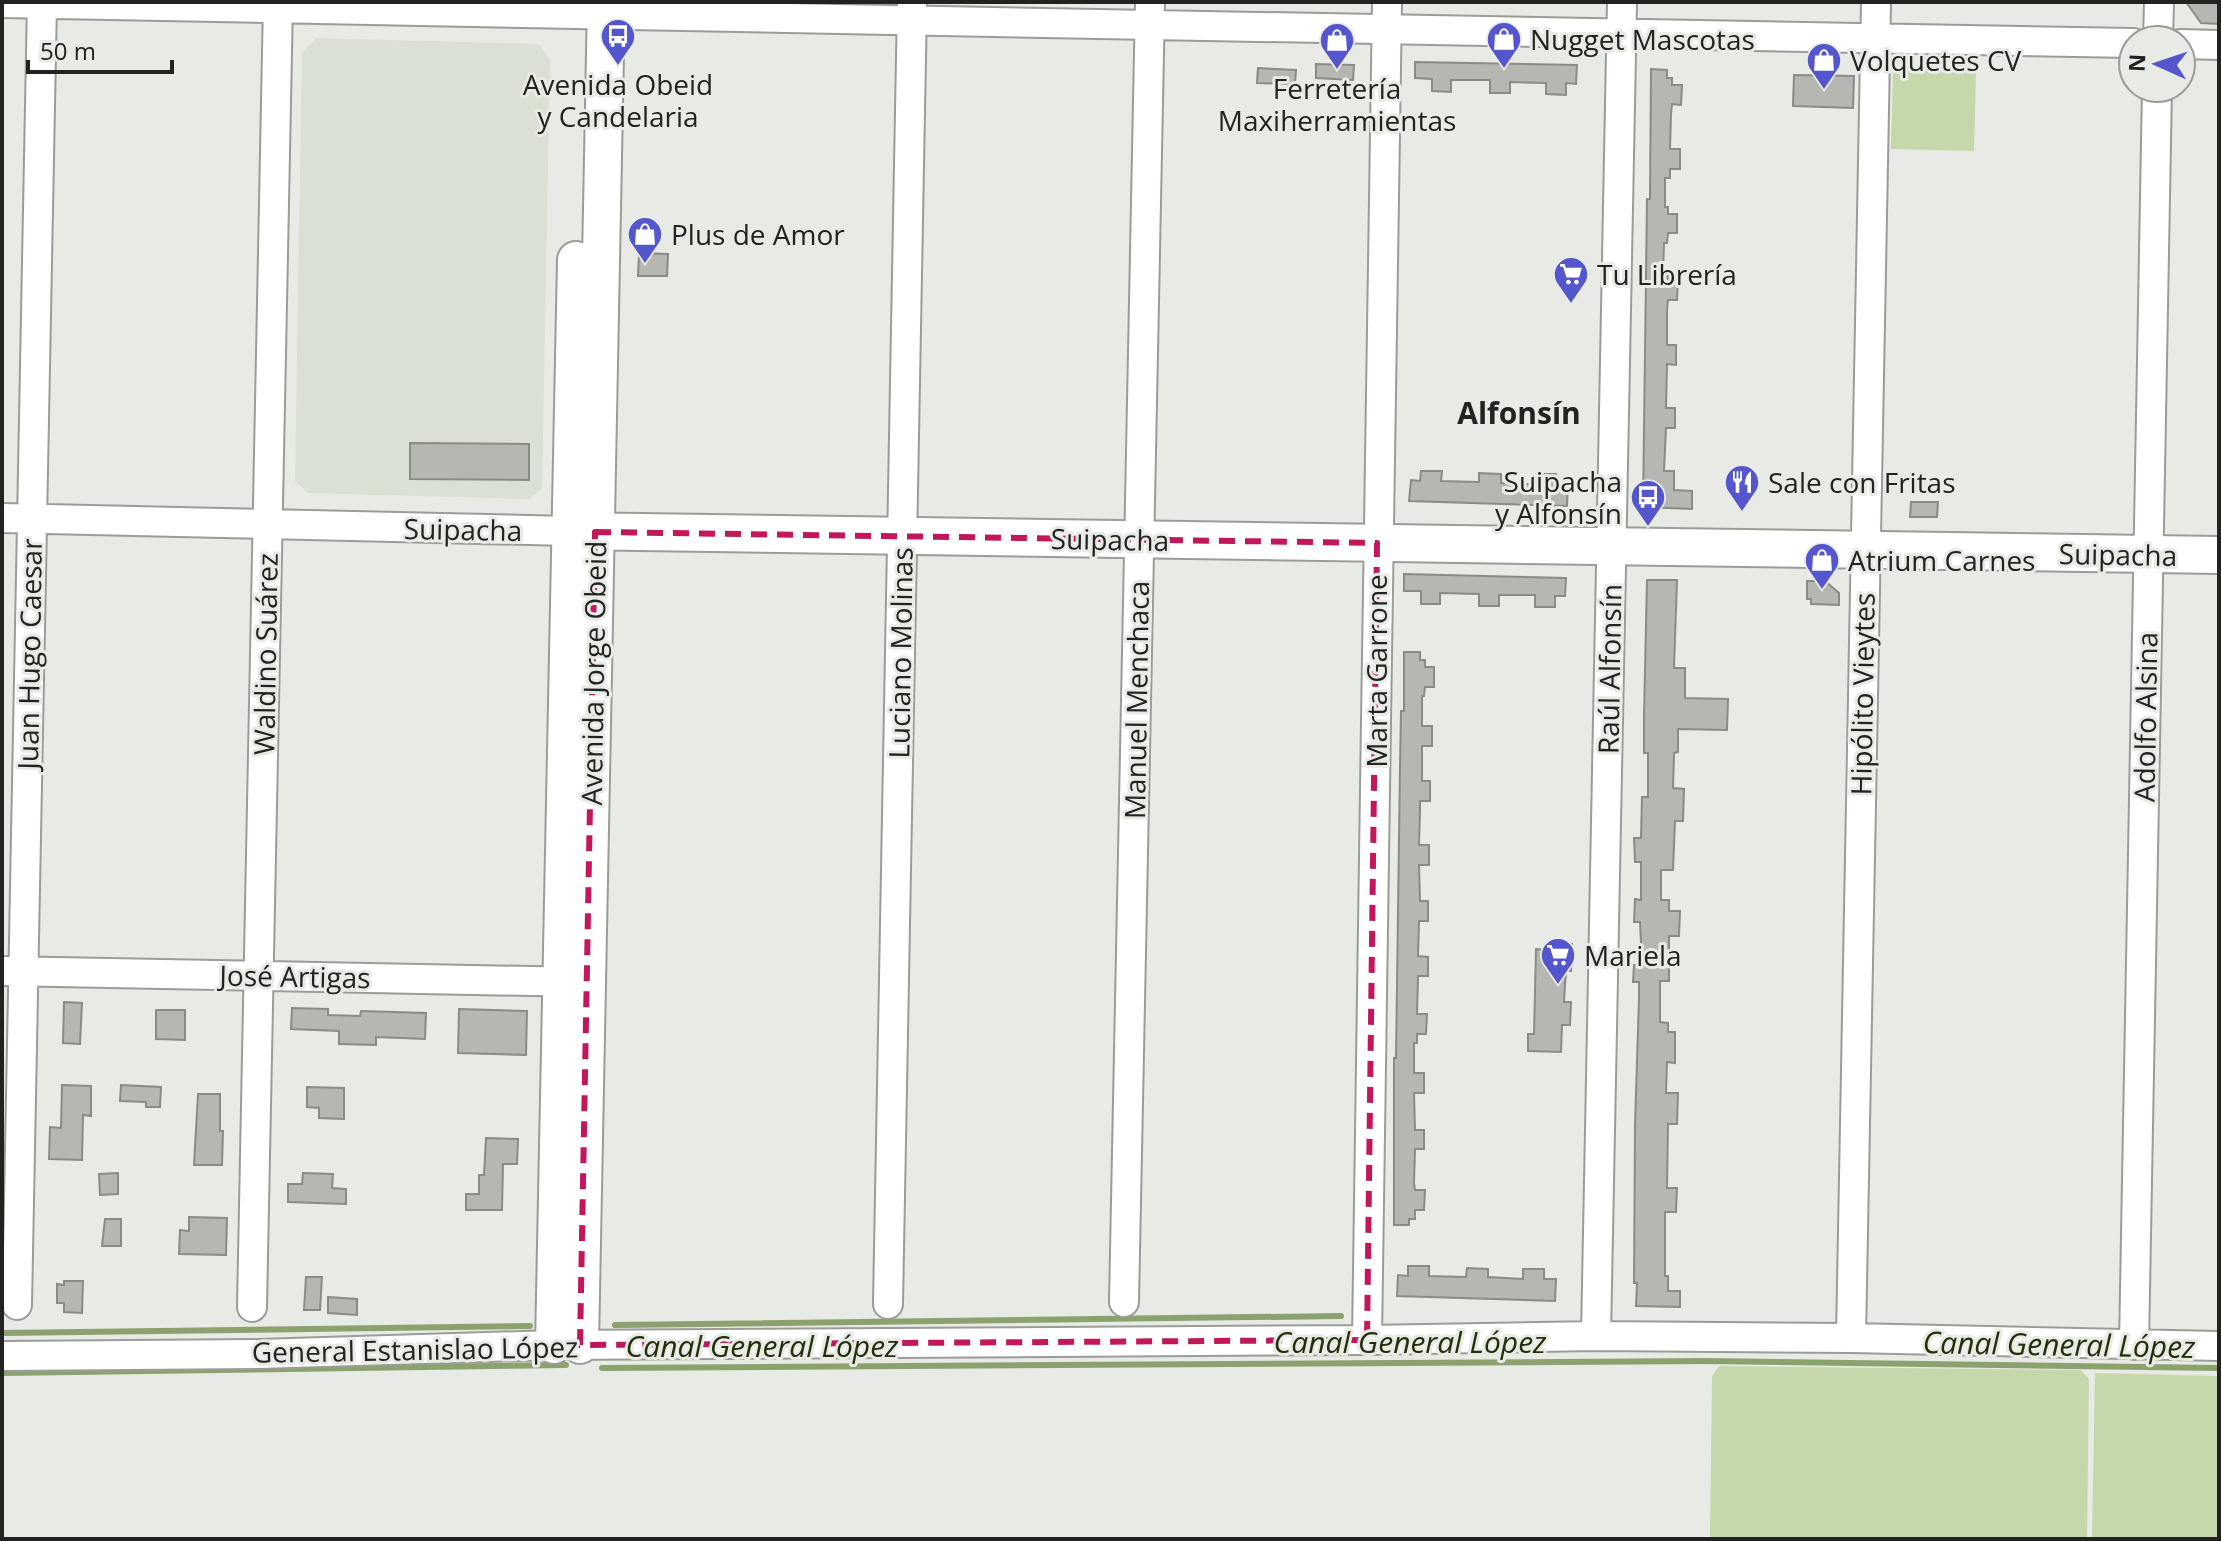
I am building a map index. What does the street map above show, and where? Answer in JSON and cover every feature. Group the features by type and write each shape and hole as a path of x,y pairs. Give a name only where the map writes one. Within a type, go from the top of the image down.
{"main road":[{"name":"Avenida Jorge Obeid","path":"567,1345 593,7"},
{"name":"Suipacha","path":"583,531 2219,555"}],"street":[{"name":"Marta Garrone","path":"1367,1340 1387,2"},
{"name":"Raúl Alfonsín","path":"1596,1336 1622,2"},
{"name":"Hipólito Vieytes","path":"1851,1338 1876,2"},
{"path":"2158,24 2159,2"},
{"path":"2,3 1150,14 1387,31 2117,43"},
{"name":"Juan Hugo Caesar","path":"17,1305 12,971 32,519 42,3"},
{"name":"Waldino Suárez","path":"252,1307 278,5"},
{"name":"Luciano Molinas","path":"888,1304 912,11"},
{"name":"Manuel Menchaca","path":"1124,1302 1150,14"},
{"path":"2197,44 2219,45"},
{"name":"Adolfo Alsina","path":"2134,1345 2157,104"},
{"name":"Suipacha","path":"2,518 583,531"},
{"name":"José Artigas","path":"12,971 574,982"},
{"name":"General Estanislao López","path":"2,1356 259,1354 567,1345 1596,1336 2219,1346"}],"highlighted area":[{"path":"595,532 1377,543 1367,1340 580,1345"}],"shaded area":[{"path":"316,38 539,44 550,59 542,489 529,499 308,493 295,481 302,53"}],"green space":[{"path":"1893,70 1976,72 1974,151 1891,149"},
{"path":"1719,1366 2081,1370 2089,1379 2087,1539 1710,1539 1712,1377"},
{"path":"2095,1373 2219,1376 2219,1539 2092,1539"}],"building":[{"path":"2186,2 2219,2 2219,24 2201,23"},
{"path":"1415,62 1577,65 1576,84 1566,83 1566,95 1546,94 1546,83 1510,82 1510,93 1490,93 1490,80 1451,80 1451,92 1432,91 1432,79 1415,78"},
{"path":"1316,64 1354,65 1353,80 1316,78"},
{"path":"1258,68 1296,70 1295,84 1257,83"},
{"path":"1651,69 1667,70 1667,78 1672,78 1672,85 1682,85 1681,105 1672,104 1670,149 1680,149 1680,169 1670,169 1670,178 1665,178 1665,207 1668,207 1668,214 1677,214 1677,233 1668,233 1667,243 1664,243 1663,274 1668,274 1668,281 1678,281 1677,300 1668,300 1667,310 1667,345 1676,345 1676,365 1667,364 1666,408 1675,408 1675,428 1666,428 1664,471 1674,471 1674,490 1692,491 1692,509 1643,507"},
{"name":"Volquetes CV","path":"1794,75 1854,76 1853,108 1793,106"},
{"path":"639,253 668,254 667,276 638,276"},
{"path":"410,443 529,444 529,480 410,479"},
{"path":"1421,471 1442,471 1441,481 1479,482 1479,473 1501,474 1501,483 1535,484 1536,474 1556,474 1556,484 1568,484 1567,506 1409,501 1411,480 1420,481"},
{"path":"1911,502 1938,502 1937,517 1910,517"},
{"path":"1404,574 1566,578 1565,596 1555,596 1555,607 1535,607 1535,595 1499,595 1499,606 1479,606 1479,594 1440,593 1440,604 1421,604 1421,591 1404,591"},
{"path":"1647,580 1677,580 1674,668 1685,668 1685,698 1728,699 1727,730 1678,729 1673,788 1684,789 1683,821 1675,821 1673,870 1661,870 1661,900 1669,900 1669,911 1680,911 1679,936 1669,936 1669,981 1660,981 1660,1022 1668,1023 1668,1032 1675,1032 1675,1063 1667,1062 1666,1093 1678,1093 1677,1124 1668,1124 1667,1188 1677,1188 1676,1212 1665,1212 1665,1276 1668,1276 1668,1291 1680,1291 1680,1307 1636,1306 1637,1283 1634,1283 1639,982 1633,982 1634,965 1642,965 1640,922 1634,922 1635,899 1641,900 1641,862 1635,862 1634,838 1641,838 1642,797 1648,797 1648,753 1644,753"},
{"name":"Atrium Carnes","path":"1807,581 1825,581 1839,593 1839,605 1811,604 1811,599 1807,599"},
{"path":"1404,652 1420,652 1420,660 1425,660 1425,667 1434,667 1434,687 1425,687 1422,696 1422,726 1432,726 1432,746 1422,746 1422,781 1430,781 1430,801 1420,801 1419,845 1429,845 1429,865 1419,865 1420,901 1428,901 1428,921 1419,921 1418,956 1428,957 1428,976 1418,976 1417,1014 1427,1014 1426,1034 1417,1034 1417,1043 1414,1043 1414,1073 1424,1073 1424,1093 1414,1093 1415,1130 1424,1130 1424,1149 1415,1149 1414,1183 1415,1190 1425,1190 1424,1210 1415,1210 1415,1219 1409,1219 1409,1225 1394,1225 1394,1058"},
{"path":"1550,943 1572,944 1571,971 1566,970 1564,1002 1571,1002 1570,1025 1562,1025 1561,1052 1528,1051 1528,1034 1534,1034 1536,949 1550,950"},
{"path":"64,1002 82,1003 80,1044 63,1043"},
{"path":"292,1008 328,1009 328,1015 360,1016 361,1011 426,1013 425,1039 376,1037 376,1045 339,1044 339,1031 291,1029"},
{"path":"459,1009 527,1011 526,1055 458,1053"},
{"path":"156,1010 185,1010 185,1040 156,1039"},
{"path":"62,1085 91,1086 91,1116 83,1115 82,1160 49,1159 50,1127 61,1128"},
{"path":"121,1085 161,1087 160,1107 146,1107 146,1102 120,1101"},
{"path":"307,1087 344,1088 344,1119 319,1118 319,1108 307,1107"},
{"path":"198,1094 220,1094 222,1165 194,1165"},
{"path":"486,1138 518,1139 517,1164 503,1164 502,1210 466,1210 466,1194 479,1194 479,1175 484,1175"},
{"path":"118,1173 118,1194 100,1195 99,1174"},
{"path":"303,1173 333,1174 332,1188 346,1189 346,1204 288,1202 288,1184 302,1184"},
{"path":"189,1217 227,1218 226,1255 179,1254 180,1230 189,1231"},
{"path":"105,1219 121,1219 121,1246 102,1246"},
{"path":"1408,1266 1429,1266 1429,1276 1466,1277 1467,1268 1488,1269 1488,1277 1523,1279 1523,1269 1544,1269 1544,1279 1556,1279 1555,1301 1397,1296 1398,1275 1408,1276"},
{"path":"306,1277 322,1277 320,1310 304,1310"},
{"path":"64,1281 83,1281 82,1313 64,1312 64,1303 57,1303 57,1284 64,1285"},
{"path":"328,1297 357,1299 357,1315 328,1313"}],"waterway":[{"name":"Canal General López","path":"615,1325 1341,1316"},
{"name":"Canal General López","path":"2,1333 530,1326"},
{"name":"Canal General López","path":"602,1368 1704,1361 2219,1368"},
{"name":"Canal General López","path":"2,1373 566,1365"}],"place":[{"name":"Avenida Obeid y Candelaria","path":"618,67"},
{"name":"Nugget Mascotas","path":"1504,70"},
{"name":"Ferretería Maxiherramientas","path":"1337,71"},
{"name":"Volquetes CV","path":"1824,91"},
{"name":"Plus de Amor","path":"645,265"},
{"name":"Tu Librería","path":"1571,305"},
{"name":"Sale con Fritas","path":"1742,513"},
{"name":"Suipacha y Alfonsín","path":"1648,528"},
{"name":"Atrium Carnes","path":"1822,591"},
{"name":"Mariela","path":"1558,986"}],"district":[{"name":"Alfonsín","path":"1519,412"}]}
